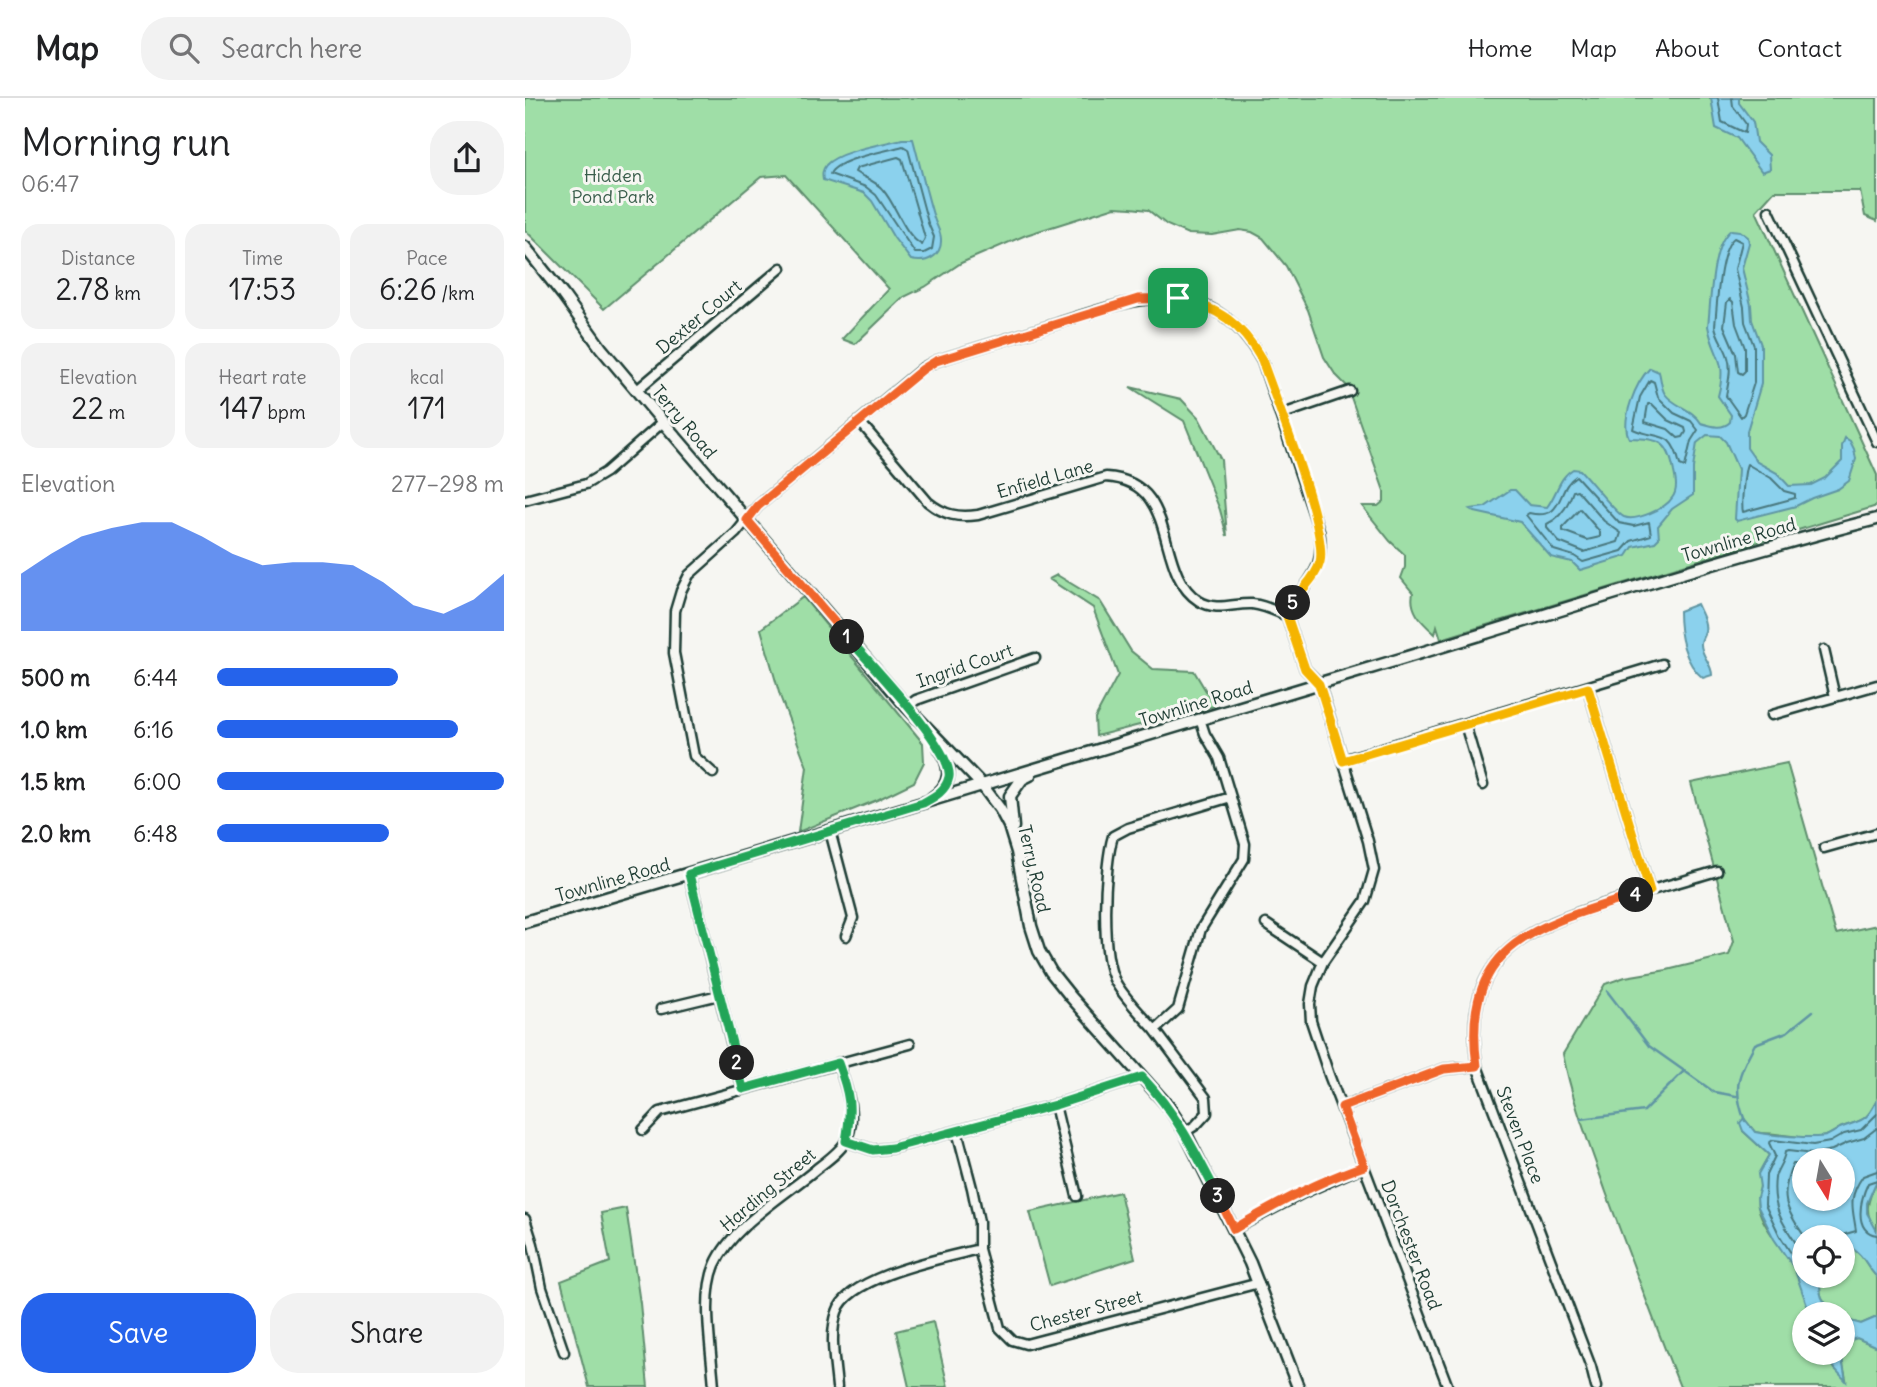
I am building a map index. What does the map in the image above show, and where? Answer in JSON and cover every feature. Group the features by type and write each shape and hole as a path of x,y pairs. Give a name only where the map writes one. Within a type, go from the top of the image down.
{"street":[{"path":"1769,211 1877,442"},
{"name":"Terry Road","path":"525,247 601,348 663,422 907,707 982,785 1000,809 1009,826 1017,852 1031,926 1039,951 1051,972 1168,1106 1185,1132 1259,1283 1298,1387"},
{"name":"Dexter Court","path":"637,390 781,268"},
{"path":"713,773 694,756 674,653 675,611 689,575 736,533 758,506 936,361 1138,299 1178,298 1211,308 1239,328 1262,360 1322,546 1320,563 1313,576 1302,587 1287,616"},
{"path":"1280,415 1350,391"},
{"path":"525,500 586,484 606,472 663,422"},
{"name":"Enfield Lane","path":"860,422 928,502 951,515 965,517 978,514 1106,477 1121,478 1133,483 1151,499 1180,580 1200,602 1215,607 1250,604 1287,616"},
{"name":"Townline Road","path":"525,922 1319,684 1631,587 1877,519"},
{"name":"Dorchester Road","path":"1287,616 1305,669 1319,684 1368,841 1374,870 1365,901 1323,962 1313,986 1311,1021 1448,1387"},
{"path":"1823,650 1835,696"},
{"name":"Ingrid Court","path":"907,707 916,700 1035,658"},
{"path":"1343,761 1662,664"},
{"path":"1772,715 1877,685"},
{"path":"1588,688 1650,891"},
{"path":"1155,1030 1178,1009 1201,929 1244,859 1245,844 1219,758 1200,719"},
{"path":"1465,724 1483,785"},
{"path":"923,803 942,791 950,774 946,758 926,728"},
{"path":"1017,852 1009,803 1014,788 1021,779 1067,759"},
{"path":"1185,1132 1207,1114 1206,1098 1115,982 1109,962 1107,854 1113,836 1128,828 1231,797"},
{"path":"830,831 853,918 846,936"},
{"path":"1825,848 1877,833"},
{"name":"Steven Place","path":"1596,1387 1591,1367 1477,1066 1473,1021 1490,971 1514,943 1547,924 1717,871"},
{"path":"689,874 743,1089"},
{"path":"1266,924 1323,962"},
{"path":"661,1009 719,995"},
{"path":"643,1130 660,1112 910,1044"},
{"path":"838,1063 850,1096 846,1141 873,1150 892,1148 1055,1105 1142,1077"},
{"path":"1342,1107 1444,1069 1477,1066"},
{"path":"1055,1105 1077,1196"},
{"name":"Chester Street","path":"957,1131 979,1223 979,1249 1000,1328 1012,1340 1026,1344 1259,1283"},
{"name":"Harding Street","path":"714,1387 708,1292 714,1266 727,1245 745,1227 833,1155 846,1141"},
{"path":"1234,1229 1303,1193 1364,1166"},
{"path":"525,1219 542,1288 564,1352"},
{"path":"837,1387 833,1329 838,1309 847,1295 880,1277 979,1249"}],"green space":[{"name":"Hidden Pond Park","path":"525,98 1877,98 1877,221 1865,216 1860,191 1774,191 1756,211 1877,475 1877,506 1441,639 1437,626 1435,634 1415,611 1413,593 1401,578 1405,555 1362,506 1378,506 1384,501 1384,491 1347,386 1324,357 1308,310 1286,266 1263,238 1240,230 1212,235 1188,234 1167,225 1148,210 1115,207 1026,235 961,263 925,287 904,297 855,344 842,339 889,289 786,175 761,177 604,309 525,230"},
{"path":"1130,387 1181,399 1199,418 1221,460 1227,536 1220,510 1184,421"},
{"path":"1057,575 1100,601 1131,651 1153,669 1194,671 1215,706 1096,736 1095,718 1118,675 1093,608 1049,579"},
{"path":"803,597 923,743 924,762 914,782 798,832 807,767 780,696 761,629"},
{"path":"1787,763 1836,934 1877,925 1877,1100 1869,1113 1862,1120 1826,1136 1802,1137 1755,1132 1744,1119 1743,1131 1769,1155 1760,1172 1758,1207 1792,1265 1792,1288 1802,1288 1806,1302 1792,1302 1792,1365 1833,1365 1846,1379 1843,1365 1855,1365 1857,1338 1877,1347 1877,1387 1680,1387 1633,1265 1571,1089 1563,1054 1605,984 1625,977 1729,955 1734,941 1691,783"},
{"path":"1877,1180 1877,1231 1869,1218 1868,1206"},
{"path":"1120,1192 1135,1258 1050,1286 1030,1212"},
{"path":"626,1208 640,1303 648,1387 589,1387 561,1281 610,1262 601,1213"},
{"path":"1855,1250 1877,1277 1877,1317 1861,1324 1855,1322 1855,1302 1825,1302 1820,1288 1855,1288"},
{"path":"933,1322 948,1387 909,1387 896,1331"}],"water":[{"path":"1711,98 1739,98 1739,103 1753,122 1756,142 1769,155 1770,169 1762,172 1737,138 1716,128"},
{"path":"902,139 913,139 941,236 939,250 923,261 911,260 864,193 823,180 824,169 832,160 851,152"},
{"path":"1731,230 1740,231 1748,237 1749,243 1742,268 1752,320 1761,345 1761,384 1747,431 1747,448 1757,462 1777,473 1789,486 1811,485 1825,478 1842,461 1845,438 1850,441 1856,459 1849,481 1838,489 1796,506 1737,521 1738,469 1726,442 1720,436 1707,435 1697,443 1693,495 1672,509 1658,526 1659,538 1655,542 1633,547 1627,556 1580,570 1572,562 1551,557 1520,522 1470,509 1485,507 1510,490 1515,490 1529,505 1547,507 1561,481 1573,469 1580,470 1608,503 1624,517 1643,516 1669,502 1676,485 1669,453 1661,443 1629,438 1628,412 1635,392 1650,368 1659,372 1665,394 1701,423 1720,427 1730,422 1731,415 1718,396 1721,366 1708,326 1716,260 1724,237"},
{"path":"1697,604 1705,625 1701,647 1712,675 1703,678 1687,656 1679,620 1679,611"},
{"path":"1877,1100 1877,1180 1867,1203 1867,1213 1877,1231 1877,1277 1855,1250 1855,1225 1792,1225 1792,1265 1774,1239 1758,1207 1758,1174 1769,1155 1743,1131 1740,1123 1744,1118 1755,1132 1820,1137 1862,1120"},
{"path":"1801,1288 1820,1288 1825,1302 1806,1302"},
{"path":"1877,1317 1877,1347 1857,1338 1855,1322 1861,1324"},
{"path":"1833,1365 1843,1365 1846,1381"}],"waterway":[{"path":"1607,991 1649,1046 1714,1092 1736,1096"},
{"path":"1745,1121 1739,1099 1739,1081 1744,1064 1755,1044 1787,1032 1813,1011"},
{"path":"1581,1119 1644,1111 1684,1071"}],"route":[{"path":"1178,298 1211,308 1225,316 1251,342 1262,360 1322,546 1320,563 1313,576 1302,587 1287,616 1305,669 1319,684 1343,761 1588,688 1650,891 1547,924 1514,943 1490,971 1482,986 1473,1021 1477,1066 1459,1066 1430,1073 1342,1107 1364,1166 1303,1193 1234,1229 1185,1132 1168,1106 1142,1077 1055,1105 892,1148 873,1150 846,1141 850,1096 838,1063 743,1089 689,874 923,803 942,791 950,774 946,758 926,728 747,520 758,506 936,361 1138,299 1178,298"}]}
